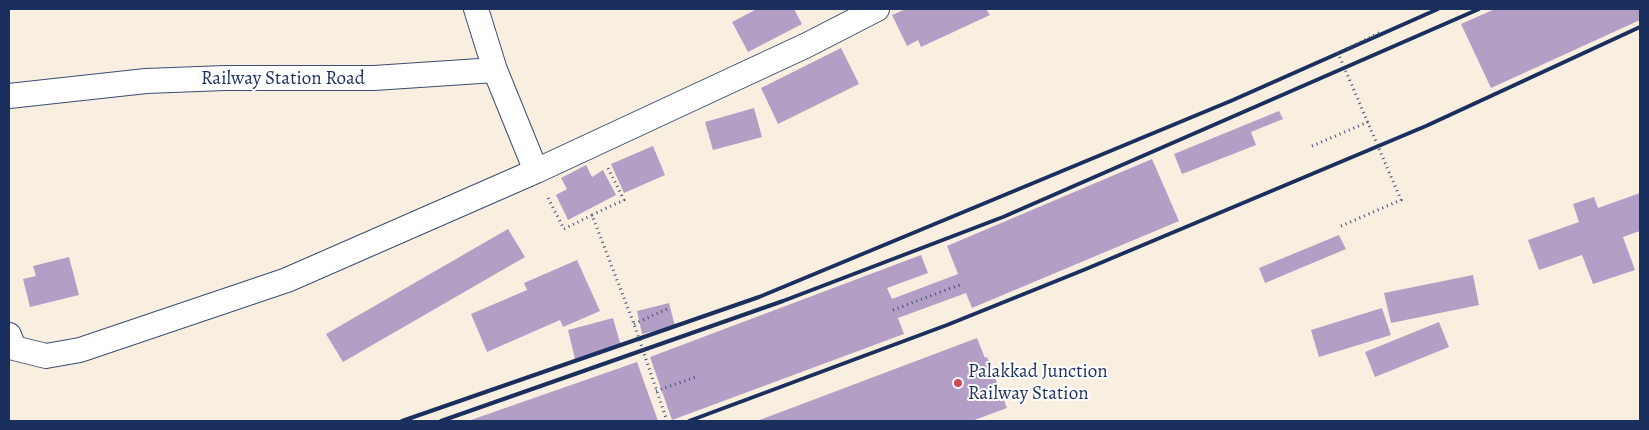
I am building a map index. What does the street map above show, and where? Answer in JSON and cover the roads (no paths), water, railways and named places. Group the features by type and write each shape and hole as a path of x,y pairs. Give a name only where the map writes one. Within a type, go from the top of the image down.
{"street":[{"path":"476,9 495,70 536,171"},
{"path":"9,334 14,348 46,356 80,350 287,280 536,171 807,45 877,9"},
{"name":"Railway Station Road","path":"9,96 146,81 254,78 374,78 495,70"}],"railway":[{"path":"402,421 759,297 1233,100 1438,9"},
{"path":"441,421 783,301 1003,217 1479,9"},
{"path":"689,421 947,325 1086,269 1426,126 1640,27"}],"place":[{"name":"Palakkad Junction Railway Station","path":"958,383"}]}
